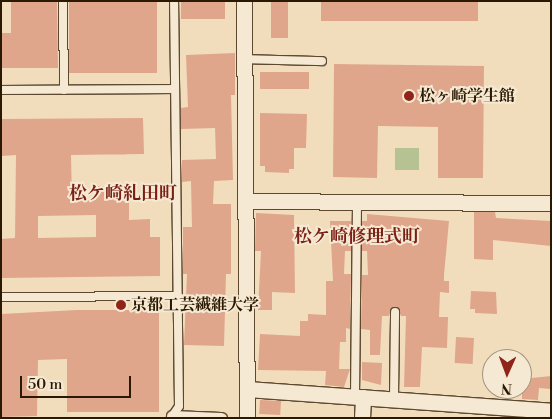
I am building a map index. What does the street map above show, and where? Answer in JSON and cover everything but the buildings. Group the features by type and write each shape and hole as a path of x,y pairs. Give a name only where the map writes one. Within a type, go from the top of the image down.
{"street":[{"path":"244,1 247,418"},
{"path":"246,201 551,203"},
{"path":"247,389 394,398 528,413 551,410"},
{"path":"359,396 362,418"},
{"path":"172,417 221,418"}],"lane":[{"path":"63,1 64,90"},
{"path":"172,417 179,406 174,1"},
{"path":"244,59 322,61"},
{"path":"1,90 175,89"},
{"path":"357,201 359,396"},
{"path":"1,297 178,296"},
{"path":"394,398 395,312"}],"green space":[{"path":"395,148 419,148 419,170 395,170"}],"place":[{"name":"松ヶ崎学生館","path":"409,96"},
{"name":"京都工芸繊維大学","path":"121,305"}],"district":[{"name":"松ケ崎糺田町","path":"123,194"},
{"name":"松ケ崎修理式町","path":"357,237"}]}
